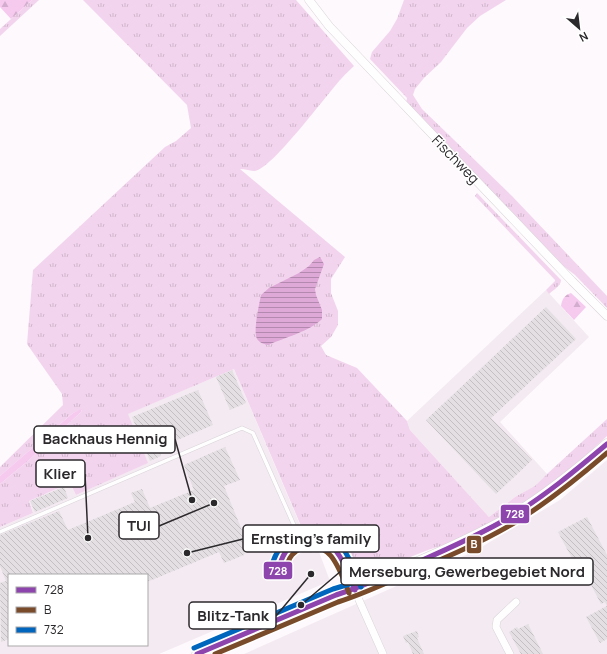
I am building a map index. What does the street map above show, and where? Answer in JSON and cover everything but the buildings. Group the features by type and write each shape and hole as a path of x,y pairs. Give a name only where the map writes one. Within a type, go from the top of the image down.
{"main road":[{"path":"212,654 334,602 355,590 444,551 509,517 574,473 607,444"},
{"path":"197,654 336,595 355,590"}],"street":[{"name":"Fischweg","path":"309,0 329,26 607,316"},
{"path":"301,541 315,539 323,541 334,549 341,559 383,654"},
{"path":"510,654 496,627 496,620 516,602"}],"lane":[{"path":"0,532 242,428 253,433 301,541 292,544 283,556 277,573"}],"shaded area":[{"path":"320,257 324,264 315,289 322,310 322,319 304,331 268,345 259,341 257,339 256,330 261,295 269,288 299,273 309,266 314,260"},
{"path":"546,290 589,337 500,422 547,474 535,487 515,497 489,517 410,430 407,421"},
{"path":"234,369 312,553 319,552 330,581 159,654 0,654 0,527 33,513 29,501 70,483 76,495 147,463 127,414"},
{"path":"607,460 607,654 244,654 475,551 560,500"}],"green space":[{"path":"0,0 32,0 11,19 0,7"},
{"path":"32,0 39,0 0,36 0,29"},
{"path":"83,0 296,0 354,66 274,158 263,167 255,171 240,169 345,257 331,279 331,293 338,311 338,325 331,337 321,346 326,355 357,368 407,421 410,430 489,517 515,497 535,486 607,419 607,436 551,486 507,515 447,544 365,575 342,544 323,534 304,533 234,369 128,414 148,463 76,495 70,483 29,501 33,513 0,527 0,484 29,460 82,410 73,413 0,476 0,467 63,405 62,394 27,344 33,270 165,147 176,141 191,128 187,105"},
{"path":"404,0 506,0 480,16 467,28 441,62 415,89 413,95 422,109 512,196 607,296 607,308 575,275 554,259 406,103 407,98 370,59 372,52 390,31 397,19"},
{"path":"477,193 561,280 558,286 549,294 546,290 555,280 475,196"},
{"path":"571,293 586,307 574,320 561,306 564,298"},
{"path":"82,409 81,412 29,460 0,484 0,476 73,413"}],"transit line":[{"name":"728","path":"197,654 336,595 409,566 486,531 548,492 607,444"},
{"name":"B","path":"215,654 338,602 376,588 489,537 514,523 550,499 607,453"},
{"name":"732","path":"270,571 274,558 288,540 303,533 312,532 328,536 341,546 355,571 361,587"},
{"name":"728","path":"277,573 283,555 292,545 305,540 318,540 331,546 339,555 355,590"},
{"name":"B","path":"284,575 289,560 296,551 306,547 317,547 327,552 334,560 349,593"},
{"name":"732","path":"194,648 333,589 353,583"}],"place":[{"name":"Backhaus Hennig","path":"192,500"},
{"name":"TUI","path":"214,503"},
{"name":"Klier","path":"88,538"},
{"name":"Ernsting's family","path":"187,553"},
{"name":"Blitz-Tank","path":"311,574"},
{"name":"Merseburg, Gewerbegebiet Nord","path":"301,605"}]}
